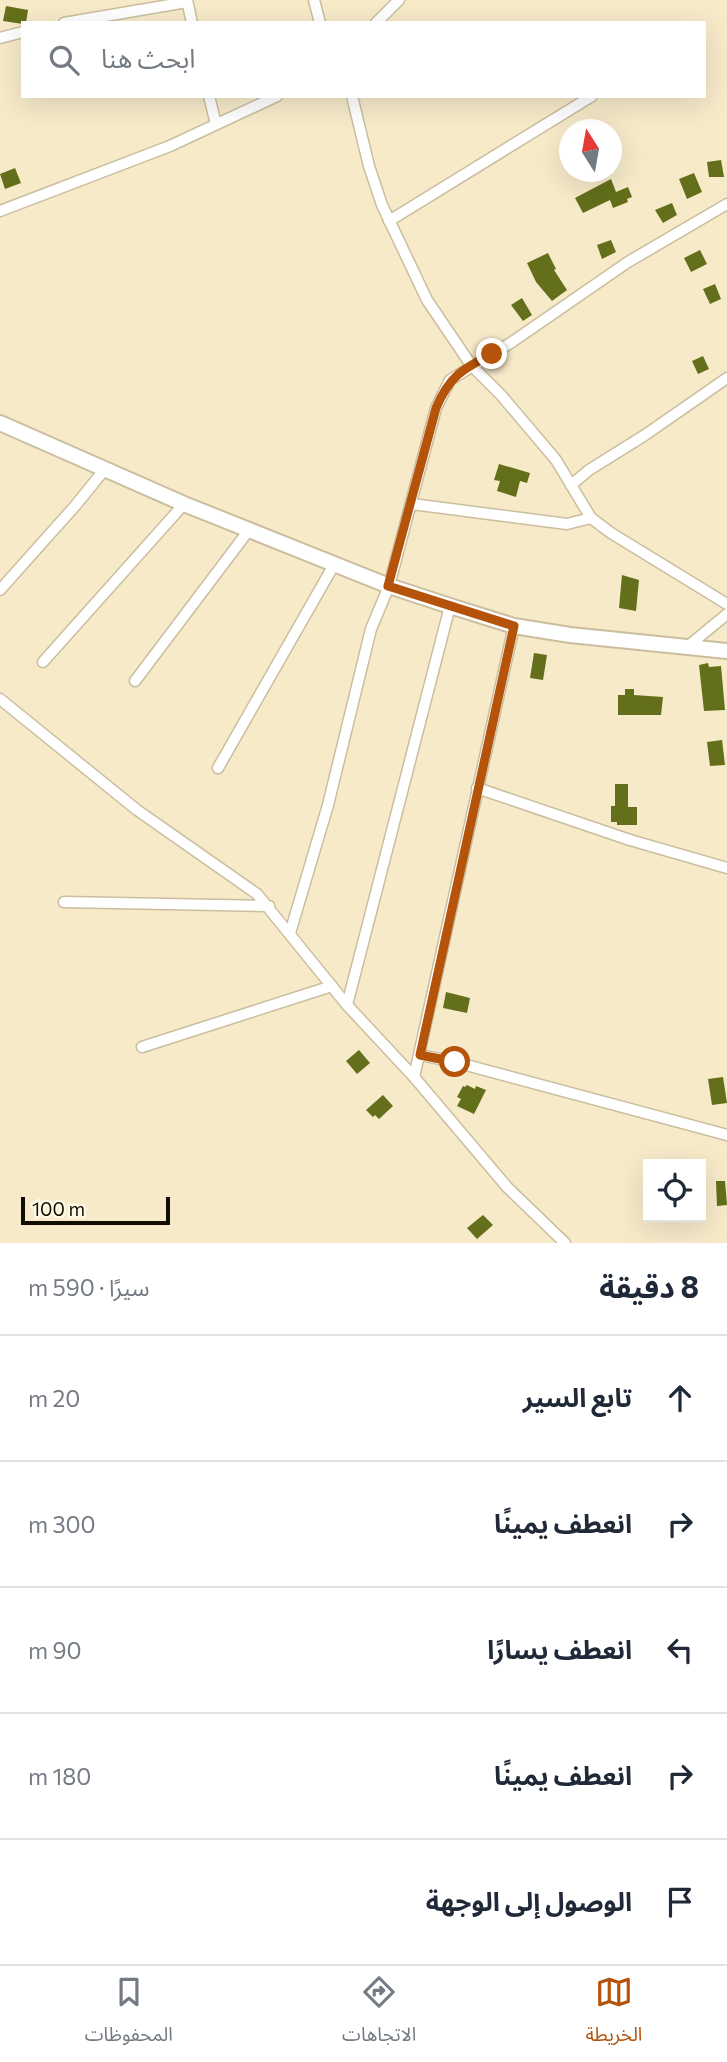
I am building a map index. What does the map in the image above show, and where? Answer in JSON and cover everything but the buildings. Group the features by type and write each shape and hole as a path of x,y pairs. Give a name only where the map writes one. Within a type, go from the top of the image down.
{"street":[{"path":"314,0 319,21"},
{"path":"378,21 399,0"},
{"path":"75,21 187,1 192,21"},
{"path":"0,38 21,33"},
{"path":"210,98 216,124"},
{"path":"0,211 170,146 273,98"},
{"path":"353,98 377,192 389,221 427,300 471,365 556,460 591,519 727,604"},
{"path":"389,221 589,98"},
{"path":"290,933 328,805 371,629 388,586 442,393 450,380 471,365 512,342 628,262 727,204"},
{"path":"571,485 589,470 645,436 727,378"},
{"path":"0,423 184,504 388,586 450,606 514,626 570,635 727,651"},
{"path":"0,590 75,506 104,469"},
{"path":"43,662 184,504"},
{"path":"412,505 567,524 591,519"},
{"path":"135,681 249,530"},
{"path":"218,768 335,564"},
{"path":"347,1005 450,606"},
{"path":"686,648 727,614"},
{"path":"414,1077 514,626"},
{"path":"0,699 136,810 246,884 269,906 347,1005 414,1077 507,1187 565,1243"},
{"path":"477,788 630,840 727,868"},
{"path":"64,902 269,906"},
{"path":"142,1047 332,986"},
{"path":"420,1055 727,1135"}],"route":[{"path":"455,1062 420,1055 514,626 388,586 442,393 450,380 492,354"}]}
